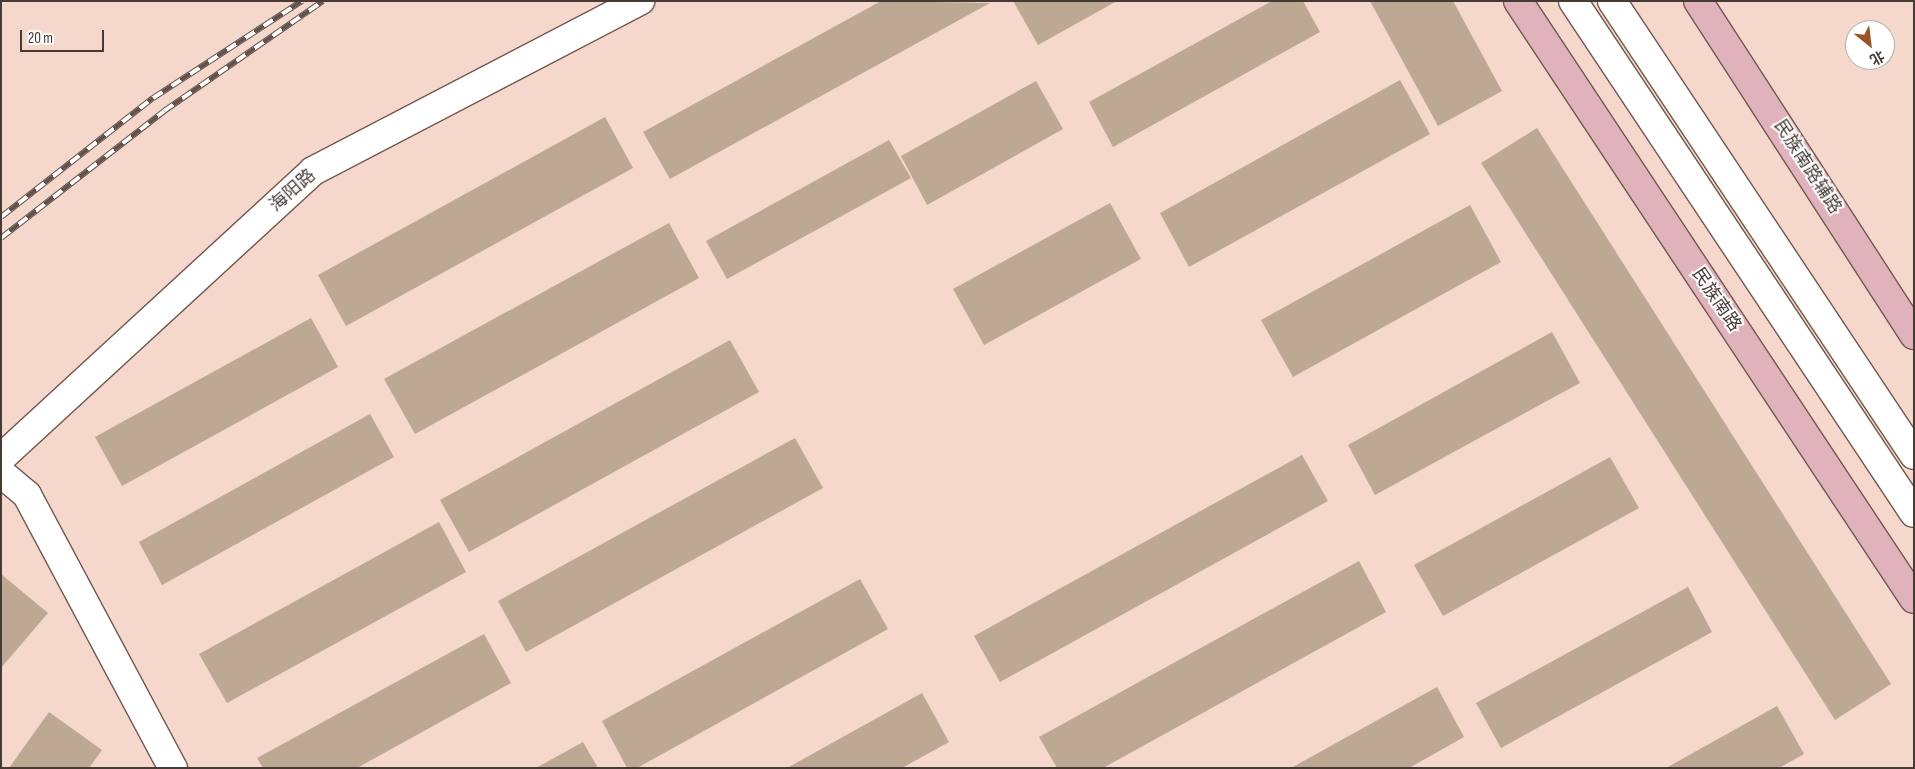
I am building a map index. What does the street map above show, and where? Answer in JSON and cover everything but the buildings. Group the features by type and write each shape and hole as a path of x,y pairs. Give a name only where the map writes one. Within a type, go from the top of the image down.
{"main road":[{"name":"海阳路","path":"1,458 313,171 640,1"},
{"name":"民族南路","path":"1518,1 1914,599"},
{"path":"1573,1 1914,514"},
{"path":"1612,1 1914,454"},
{"name":"民族南路辅路","path":"1698,1 1796,149 1914,335"},
{"path":"1,473 27,495 173,768"}],"railway":[{"path":"1,217 153,98 302,1"},
{"path":"1,238 164,111 323,1"}]}
